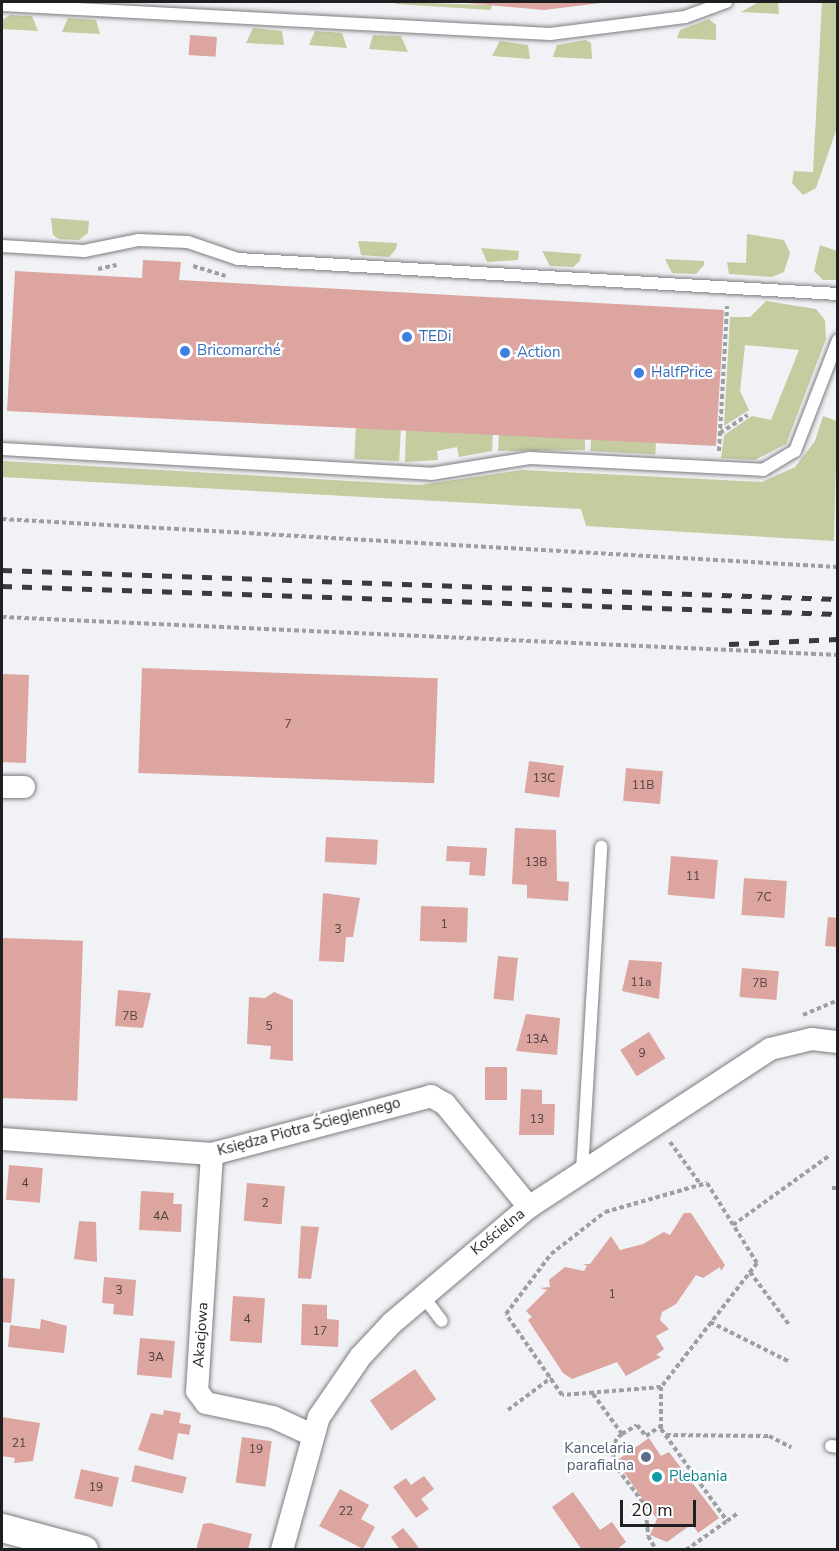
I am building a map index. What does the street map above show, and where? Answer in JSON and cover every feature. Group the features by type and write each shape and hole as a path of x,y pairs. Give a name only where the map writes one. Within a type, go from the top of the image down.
{"street":[{"path":"2,787 24,787"},
{"name":"Kościelna","path":"282,1550 312,1435 361,1356 423,1296 529,1207 770,1049 812,1039 837,1042"},
{"name":"Księdza Piotra Ściegiennego","path":"2,1139 212,1154 431,1096 445,1104 529,1207"},
{"name":"Akacjowa","path":"212,1154 197,1391 206,1402 273,1418 312,1435"},
{"path":"2,1528 84,1550"}],"lane":[{"path":"2,5 50,4 550,34 685,17 726,2"},
{"path":"2,246 84,251 138,240 188,242 238,259 837,294"},
{"path":"2,449 431,474 530,458 763,470 795,451 837,340"},
{"path":"582,1171 601,847"},
{"path":"423,1296 442,1321"}],"path":[{"path":"718,468 727,305"},
{"path":"720,434 748,415"},
{"path":"2,519 175,533 556,548 664,560 837,567"},
{"path":"2,617 837,655"},
{"path":"803,1015 837,1000"},
{"path":"668,1139 701,1185"},
{"path":"733,1225 830,1155"},
{"path":"661,1387 562,1395 506,1314 551,1254 605,1212 707,1183 757,1263 661,1387 661,1426 665,1435 727,1521"},
{"path":"832,1188 837,1188"},
{"path":"750,1272 790,1326"},
{"path":"710,1322 790,1362"},
{"path":"508,1410 550,1378"},
{"path":"592,1393 622,1434"},
{"path":"656,1550 648,1536 645,1505 614,1463 616,1439 622,1434 637,1425 646,1436 661,1426"},
{"path":"665,1435 769,1436 790,1447"},
{"path":"686,1550 738,1513"}],"green space":[{"path":"396,2 492,5 491,10 396,4"},
{"path":"759,2 778,2 779,14 741,12"},
{"path":"822,2 837,2 837,128 816,188 803,195 792,183 794,171 813,172"},
{"path":"10,15 32,16 38,31 2,29 2,20"},
{"path":"68,18 96,20 100,34 62,32"},
{"path":"709,19 716,25 716,40 677,38 680,30"},
{"path":"253,28 282,31 284,45 246,43"},
{"path":"315,31 342,33 347,48 309,45"},
{"path":"373,35 401,36 408,52 369,49"},
{"path":"585,40 591,43 592,59 553,57 557,45"},
{"path":"500,41 528,45 530,59 492,56"},
{"path":"51,218 89,221 88,233 79,240 59,239 53,235"},
{"path":"747,234 784,240 790,253 784,272 772,277 729,274 727,262 746,263"},
{"path":"358,241 397,243 396,249 389,257 361,255"},
{"path":"820,245 837,251 837,280 823,280 814,271"},
{"path":"481,248 519,251 518,260 487,262"},
{"path":"542,251 581,254 580,261 573,267 550,266"},
{"path":"665,259 704,261 704,265 696,274 672,273"},
{"path":"766,301 816,309 825,320 826,339 786,444 755,460 721,458 724,435 752,416 771,420 799,350 745,345 740,391 749,410 724,426 730,317 750,317"},
{"path":"823,416 837,421 834,541 586,526 581,509 2,477 2,461 420,485 522,470 762,482 795,467 815,441"},
{"path":"356,426 401,428 399,461 354,459"},
{"path":"406,428 493,433 492,451 459,457 457,447 437,451 438,460 405,462"},
{"path":"499,433 585,438 585,450 498,451"},
{"path":"591,439 656,442 655,454 590,451"}],"building":[{"path":"456,2 601,2 601,3 544,10"},
{"path":"190,35 217,37 216,57 189,55"},
{"path":"143,260 181,262 179,280 724,310 716,446 7,411 15,271 142,278"},
{"path":"142,668 438,678 434,783 138,773"},
{"path":"2,674 29,675 26,763 2,762"},
{"path":"529,761 564,766 559,798 525,793"},
{"path":"626,768 663,771 660,804 623,801"},
{"path":"515,828 556,830 557,881 569,882 568,901 527,898 527,885 512,884"},
{"path":"326,837 378,840 377,865 325,862"},
{"path":"447,846 487,848 485,876 469,875 470,862 446,861"},
{"path":"671,856 718,860 714,899 668,895"},
{"path":"744,878 787,881 784,918 741,915"},
{"path":"323,893 360,898 353,937 346,937 344,962 319,961"},
{"path":"421,906 468,908 467,943 420,941"},
{"path":"828,917 838,918 838,947 825,946"},
{"path":"2,938 83,941 77,1101 2,1098"},
{"path":"498,956 518,958 513,1001 494,999"},
{"path":"629,960 662,962 659,999 622,991"},
{"path":"742,968 779,971 776,1000 739,997"},
{"path":"118,990 151,993 143,1028 115,1026"},
{"path":"274,992 293,1000 293,1061 270,1059 271,1046 247,1044 249,997 265,998"},
{"path":"526,1014 560,1018 557,1055 516,1051"},
{"path":"649,1032 665,1058 637,1076 620,1050"},
{"path":"485,1067 507,1067 507,1100 485,1100"},
{"path":"521,1089 542,1090 542,1104 555,1104 554,1135 519,1135"},
{"path":"9,1165 43,1168 40,1203 6,1200"},
{"path":"247,1183 285,1186 282,1224 244,1221"},
{"path":"141,1191 174,1193 173,1204 182,1204 181,1232 139,1230"},
{"path":"684,1213 691,1213 725,1265 721,1271 720,1267 703,1278 696,1275 676,1304 662,1312 660,1320 669,1329 656,1336 664,1349 656,1355 661,1357 626,1376 617,1362 572,1379 563,1373 528,1320 532,1317 526,1311 547,1290 540,1288 550,1287 549,1280 565,1267 584,1271 587,1266 583,1264 590,1264 611,1236 620,1250 643,1244 664,1232 670,1235"},
{"path":"79,1221 96,1222 97,1262 74,1259"},
{"path":"301,1226 319,1227 311,1279 298,1278"},
{"path":"104,1277 136,1280 133,1316 113,1314 114,1304 102,1303"},
{"path":"2,1278 15,1279 11,1323 2,1322"},
{"path":"233,1296 265,1298 262,1343 230,1341"},
{"path":"302,1304 327,1305 327,1319 339,1320 338,1347 301,1345"},
{"path":"41,1319 67,1326 64,1353 8,1347 10,1325 40,1329"},
{"path":"140,1338 175,1341 172,1378 137,1375"},
{"path":"415,1369 436,1399 391,1431 370,1401"},
{"path":"164,1410 181,1413 179,1423 191,1425 189,1435 178,1433 173,1460 138,1450 151,1413 163,1415"},
{"path":"2,1417 40,1423 33,1461 14,1463 15,1458 2,1456"},
{"path":"242,1437 272,1441 265,1487 236,1483"},
{"name":"Plebania","path":"649,1438 661,1456 669,1452 719,1518 698,1533 692,1524 667,1542 650,1535 657,1519 616,1461"},
{"path":"135,1465 187,1477 183,1493 131,1482"},
{"path":"81,1469 119,1478 112,1507 74,1498"},
{"path":"424,1476 434,1489 421,1499 429,1509 416,1518 393,1487 406,1478 411,1485"},
{"path":"340,1489 369,1505 361,1519 375,1527 363,1549 319,1526"},
{"path":"573,1492 600,1530 612,1522 626,1542 616,1550 582,1550 552,1507"},
{"path":"210,1523 252,1534 248,1550 196,1550 203,1524"},
{"path":"403,1528 420,1550 400,1550 391,1537"}],"railway":[{"path":"2,570 838,599"},
{"path":"2,586 838,614"},
{"path":"729,644 838,639"}],"place":[{"name":"TEDi","path":"407,337"},
{"name":"Bricomarché","path":"185,351"},
{"name":"Action","path":"505,353"},
{"name":"HalfPrice","path":"639,373"},
{"name":"Kancelaria parafialna","path":"646,1457"},
{"name":"Plebania","path":"657,1477"}]}
